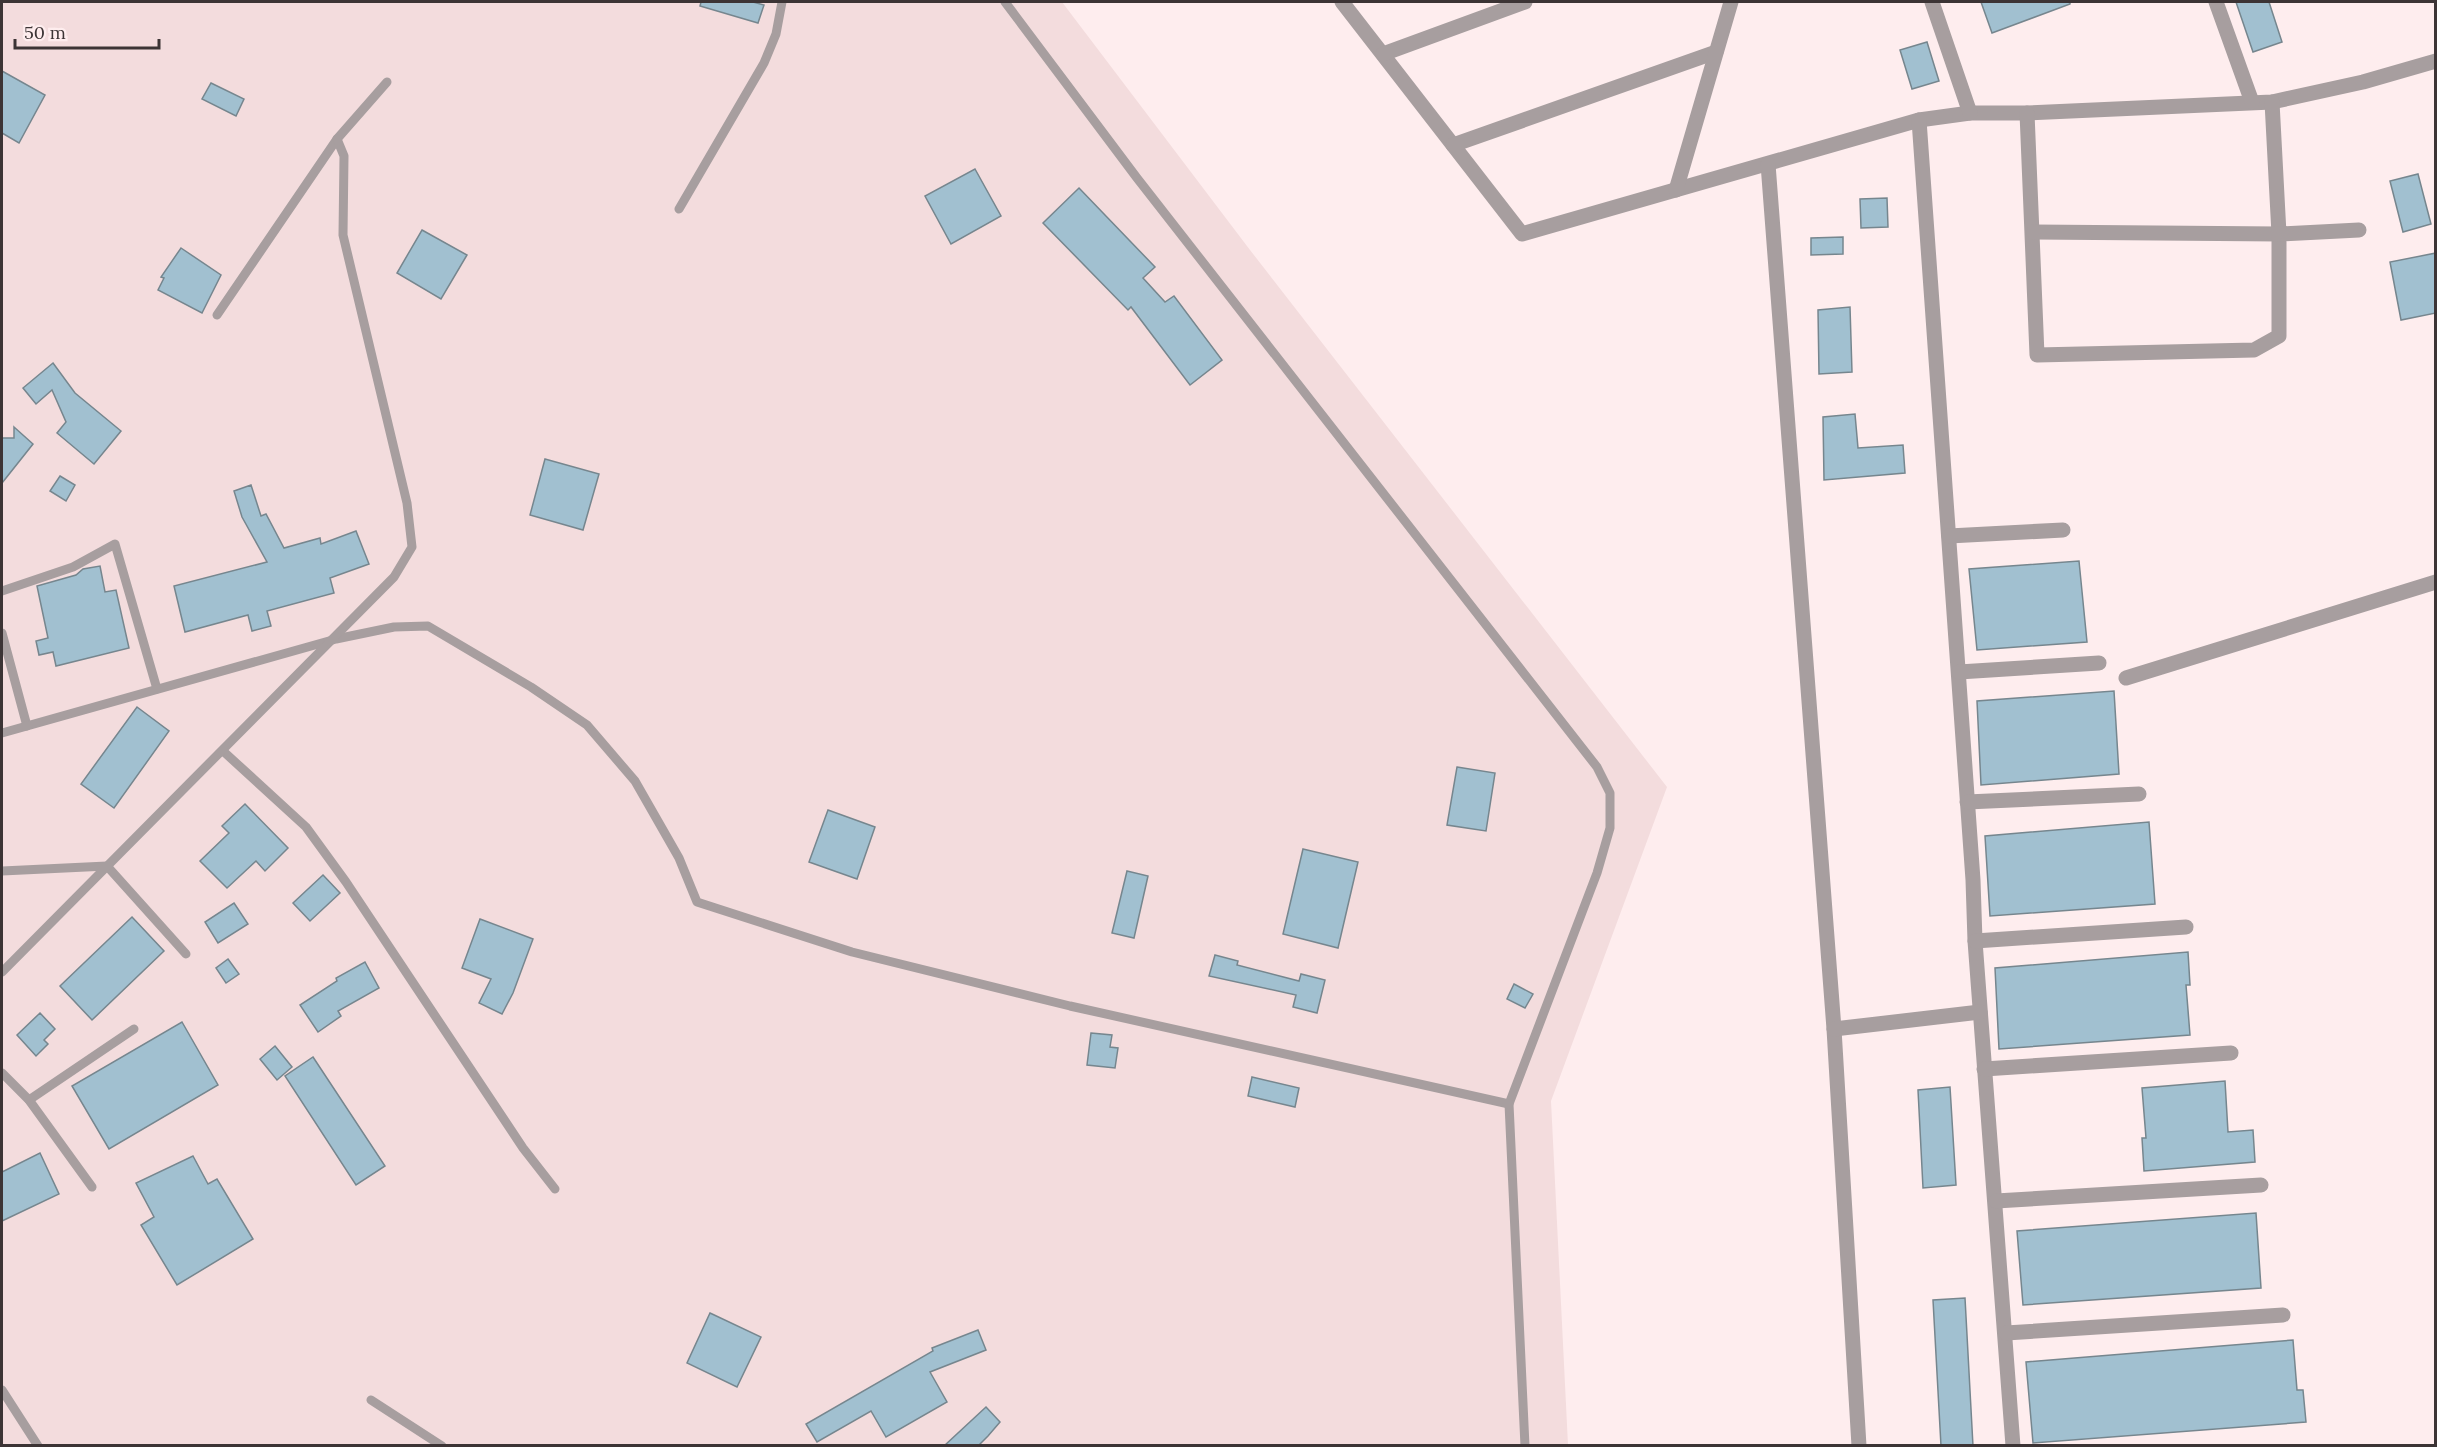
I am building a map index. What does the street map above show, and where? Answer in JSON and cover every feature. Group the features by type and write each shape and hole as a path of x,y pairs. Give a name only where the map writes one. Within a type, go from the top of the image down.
{"street":[{"path":"1342,2 1522,234 1919,120 1970,113 2027,113 2272,102 2363,82 2436,61"},
{"path":"1383,54 1525,2"},
{"path":"1676,190 1731,2"},
{"path":"1932,2 1970,113"},
{"path":"2216,2 2252,102"},
{"path":"1453,146 1716,52"},
{"path":"2027,113 2034,232 2037,356 2253,350 2279,336 2279,234 2272,102"},
{"path":"1919,120 1959,672 1974,940 1996,1201 2013,1446"},
{"path":"1768,164 1834,1029 1859,1446"},
{"path":"2034,232 2279,234 2359,230"},
{"path":"1948,536 2063,530"},
{"path":"2126,678 2436,582"},
{"path":"1959,672 2099,663"},
{"path":"1966,802 2139,795"},
{"path":"1974,940 2186,927"},
{"path":"1834,1029 1980,1012"},
{"path":"1984,1069 2231,1053"},
{"path":"1996,1201 2261,1185"},
{"path":"2006,1333 2283,1315"}],"lane":[{"path":"679,209 764,63 776,34 782,2"},
{"path":"1005,2 1137,178 1597,767 1610,793 1610,828 1597,873 1509,1104 1525,1446"},
{"path":"217,315 337,139 387,82"},
{"path":"2,972 336,639 394,578 412,547 407,503 343,235 344,156 337,139"},
{"path":"2,591 73,567 115,544 157,689"},
{"path":"2,733 336,639 394,627 428,627 531,687 587,725 635,781 679,858 697,902 852,952 1070,1006 1509,1104"},
{"path":"2,633 27,726"},
{"path":"224,751 306,827 346,882 523,1148 555,1189"},
{"path":"2,871 107,866"},
{"path":"107,866 186,954"},
{"path":"29,1100 134,1029"},
{"path":"2,1073 29,1100 92,1187"},
{"path":"2,1390 38,1446"},
{"path":"371,1400 442,1446"}],"shaded area":[{"path":"2,2 1062,2 1250,250 1667,787 1551,1101 1568,1445 2,1446"}],"building":[{"path":"701,2 753,2 764,5 758,23 700,6"},
{"path":"1981,2 2070,2 2070,4 1992,33"},
{"path":"2236,2 2269,2 2282,42 2253,52"},
{"path":"1927,42 1939,81 1912,89 1900,50"},
{"path":"2,71 45,95 19,143 2,133"},
{"path":"211,83 244,99 236,116 202,99"},
{"path":"975,169 1001,216 951,244 925,196"},
{"path":"2418,174 2431,224 2403,232 2390,181"},
{"path":"1079,188 1155,267 1143,278 1165,302 1174,296 1222,360 1190,385 1131,307 1128,310 1043,223"},
{"path":"1887,198 1888,227 1861,228 1860,199"},
{"path":"422,230 467,255 441,299 397,273"},
{"path":"1843,237 1843,254 1811,255 1811,238"},
{"path":"181,248 221,275 202,313 158,290 164,278 161,277"},
{"path":"2436,253 2436,313 2401,320 2390,262"},
{"path":"1850,307 1852,372 1819,374 1818,310"},
{"path":"53,363 75,393 121,431 94,464 57,433 66,422 52,390 36,404 23,388"},
{"path":"1855,414 1858,448 1903,445 1905,473 1824,480 1823,417"},
{"path":"14,427 33,444 2,483 2,438 14,438"},
{"path":"545,459 599,474 583,530 530,515"},
{"path":"60,476 75,485 66,501 50,491"},
{"path":"251,485 261,516 266,514 284,548 320,538 321,544 356,531 369,564 330,578 334,593 267,611 271,626 252,631 248,615 185,632 174,586 267,562 242,517 234,491"},
{"path":"2079,561 2087,642 1977,650 1969,569"},
{"path":"100,566 105,592 116,590 129,648 56,666 53,652 39,655 36,641 48,638 37,586 76,575 83,569"},
{"path":"2114,691 2119,774 1981,785 1977,701"},
{"path":"137,707 169,731 114,808 81,784"},
{"path":"1457,767 1495,773 1486,831 1447,825"},
{"path":"245,804 288,848 265,871 256,861 227,888 200,861 229,833 222,826"},
{"path":"828,810 875,827 857,879 809,862"},
{"path":"2149,822 2155,904 1990,916 1985,836"},
{"path":"1303,849 1358,862 1338,948 1283,934"},
{"path":"1127,871 1148,876 1134,938 1112,933"},
{"path":"323,875 340,893 310,921 293,903"},
{"path":"234,903 248,924 218,943 205,922"},
{"path":"132,917 164,951 92,1020 60,986"},
{"path":"480,919 533,939 513,993 502,1014 479,1003 491,979 462,968"},
{"path":"2188,952 2190,985 2186,985 2190,1035 1999,1049 1995,968"},
{"path":"1215,955 1238,961 1237,965 1299,981 1301,974 1325,980 1317,1013 1293,1007 1296,995 1209,976"},
{"path":"228,959 239,974 226,983 216,968"},
{"path":"365,962 379,988 338,1011 341,1016 318,1032 300,1005 337,981 336,978"},
{"path":"1514,984 1533,994 1525,1008 1507,999"},
{"path":"40,1013 55,1029 44,1040 48,1044 36,1056 17,1035"},
{"path":"182,1022 218,1085 109,1149 72,1086"},
{"path":"1091,1033 1112,1035 1110,1047 1118,1048 1115,1068 1087,1065"},
{"path":"275,1046 292,1067 277,1080 260,1059"},
{"path":"313,1057 385,1166 356,1185 285,1076"},
{"path":"1252,1077 1299,1088 1295,1107 1248,1096"},
{"path":"2225,1081 2228,1132 2253,1130 2255,1162 2144,1171 2142,1138 2146,1138 2142,1088"},
{"path":"1950,1087 1956,1185 1923,1188 1918,1090"},
{"path":"40,1153 59,1194 2,1221 2,1172"},
{"path":"193,1156 208,1184 217,1179 253,1239 177,1285 141,1225 154,1217 136,1183"},
{"path":"2256,1213 2261,1288 2023,1305 2017,1231"},
{"path":"1965,1298 1973,1446 1941,1446 1933,1300"},
{"path":"710,1313 761,1337 737,1387 687,1363"},
{"path":"978,1330 986,1350 930,1372 947,1402 886,1437 871,1411 817,1442 806,1424 933,1351 932,1348"},
{"path":"2293,1340 2297,1390 2303,1390 2306,1422 2033,1443 2026,1362"},
{"path":"986,1407 1000,1422 978,1446 944,1446"}]}
